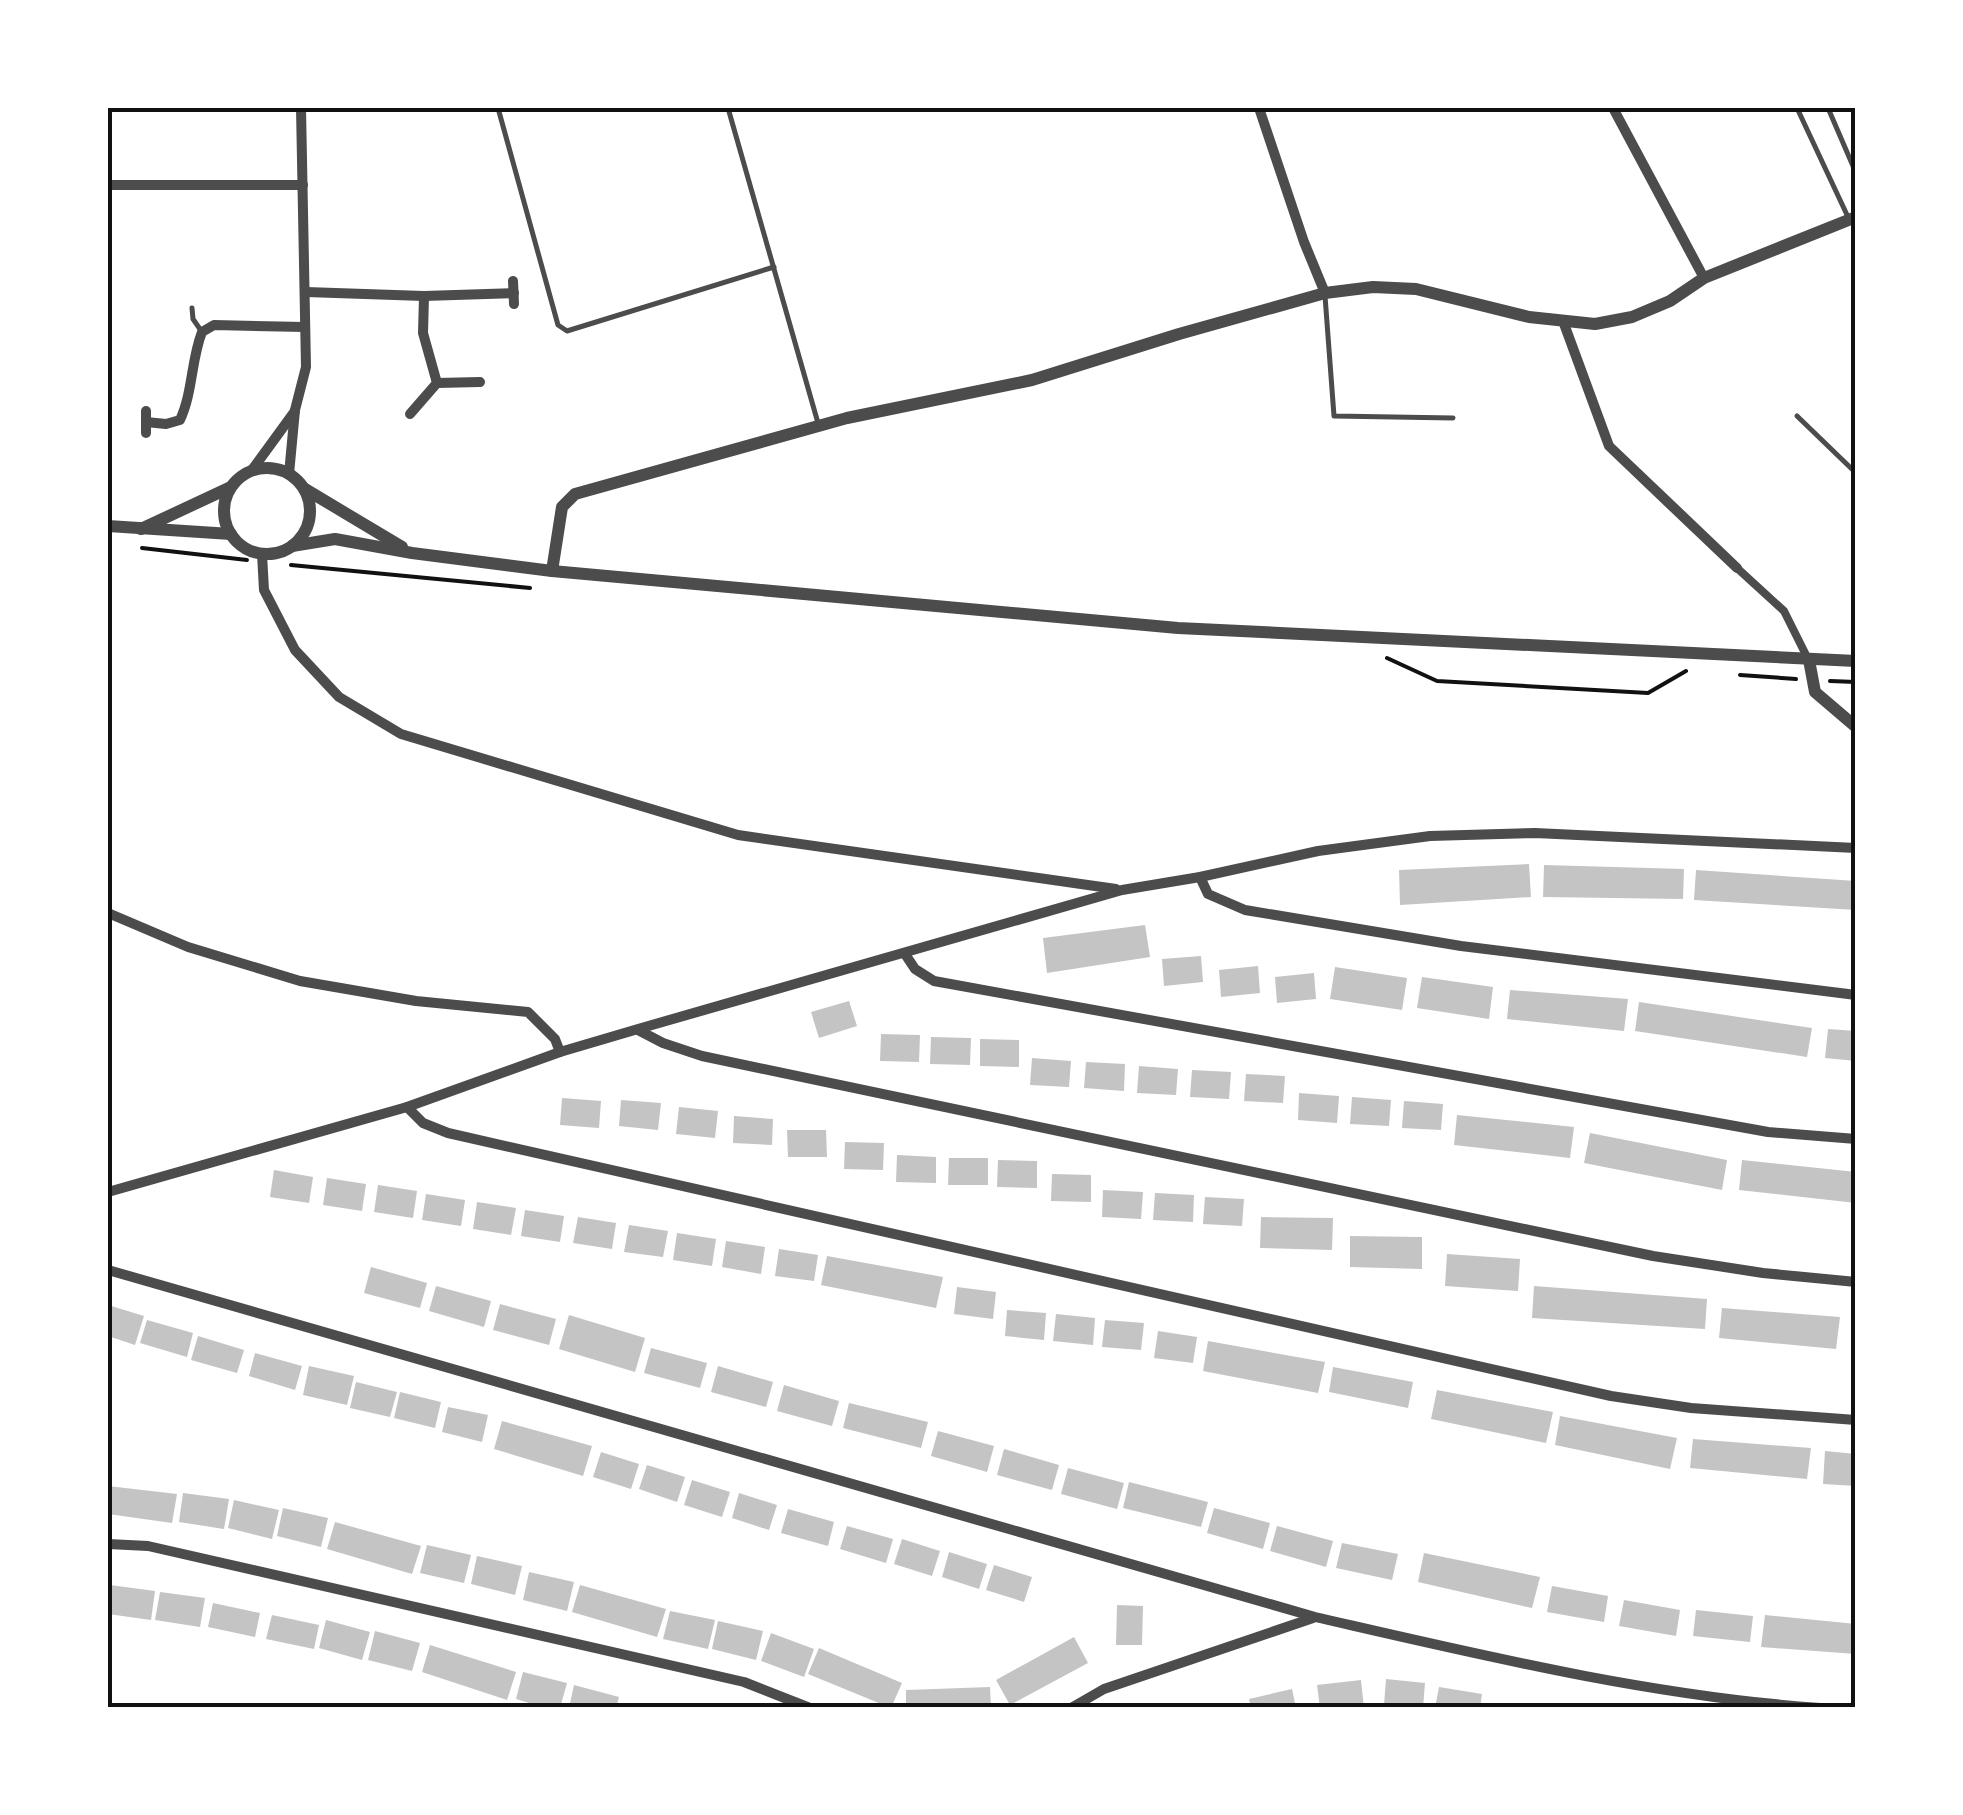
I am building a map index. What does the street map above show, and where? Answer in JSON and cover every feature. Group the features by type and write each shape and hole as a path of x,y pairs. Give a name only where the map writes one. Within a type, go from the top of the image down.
{"street":[{"path":"290,474 296,410 306,367 301,108"},
{"path":"1259,108 1325,293"},
{"path":"1613,108 1704,278"},
{"path":"108,185 303,185"},
{"path":"552,571 562,507 575,494 819,426 1032,380 1325,293 1373,287 1416,290 1528,317 1595,324 1632,317 1670,301 1704,278 1852,218"},
{"path":"306,292 424,296 514,293"},
{"path":"424,296 422,333 437,383"},
{"path":"1563,321 1609,446 1784,612 1808,660 1814,692 1856,727"},
{"path":"146,422 166,424 180,420 187,405 196,346 202,332 214,325 305,327"},
{"path":"410,414 437,383 480,382"},
{"path":"139,530 231,488 252,470 296,410"},
{"path":"252,470 266,468 290,474 304,489 412,553"},
{"path":"231,488 224,508 231,534 243,546 262,554 336,539 552,571 1178,628 1856,661"},
{"path":"292,546 309,522 310,503 304,489"},
{"path":"108,526 231,534"},
{"path":"262,554 264,590 295,650 339,698 401,734 738,834 1122,890"},
{"path":"108,1192 407,1107 560,1052 1122,890 1318,851 1430,836 1535,833 1856,848"},
{"path":"1200,877 1208,894 1246,910 1461,946 1856,995"},
{"path":"108,913 188,946 300,980 416,1001 528,1012 554,1039 560,1052"},
{"path":"905,954 915,968 934,981 1768,1132 1856,1138"},
{"path":"638,1029 702,1056 1653,1256 1856,1282"},
{"path":"407,1107 422,1123 448,1133 1610,1396 1692,1408 1856,1420"},
{"path":"108,1270 1315,1617 1439,1646 1665,1689 1820,1708"},
{"path":"108,1544 148,1546 744,1682 810,1708"},
{"path":"1071,1708 1104,1689 1315,1617"}],"lane":[{"path":"498,108 558,325 567,331 774,267"},
{"path":"728,108 819,426"},
{"path":"1797,108 1852,218"},
{"path":"1828,108 1856,172"},
{"path":"1325,293 1334,416 1453,418"},
{"path":"192,308 193,320 202,332"},
{"path":"1797,416 1856,474"}],"building":[{"path":"1529,864 1531,897 1400,905 1399,870"},
{"path":"1544,865 1684,869 1683,899 1543,897"},
{"path":"1696,870 1856,881 1856,910 1694,900"},
{"path":"1145,925 1150,957 1047,973 1043,938"},
{"path":"1201,956 1203,982 1164,986 1162,959"},
{"path":"1258,966 1260,993 1221,997 1219,970"},
{"path":"1335,967 1407,978 1402,1010 1330,999"},
{"path":"1314,973 1316,999 1277,1003 1275,977"},
{"path":"1422,977 1493,987 1489,1019 1417,1008"},
{"path":"1510,990 1628,999 1624,1031 1507,1019"},
{"path":"849,1001 857,1026 819,1038 811,1012"},
{"path":"1639,1002 1812,1028 1807,1057 1635,1031"},
{"path":"1828,1029 1856,1031 1856,1061 1825,1058"},
{"path":"881,1034 920,1035 919,1062 880,1061"},
{"path":"931,1037 971,1038 970,1065 930,1064"},
{"path":"980,1039 1019,1040 1019,1067 980,1066"},
{"path":"1032,1058 1071,1061 1069,1087 1030,1085"},
{"path":"1086,1062 1125,1064 1124,1091 1084,1088"},
{"path":"1139,1066 1178,1069 1176,1095 1137,1093"},
{"path":"1192,1070 1231,1072 1229,1099 1190,1097"},
{"path":"1246,1074 1285,1076 1283,1103 1244,1101"},
{"path":"1299,1093 1339,1096 1337,1123 1298,1120"},
{"path":"1352,1097 1391,1100 1389,1126 1350,1124"},
{"path":"562,1098 601,1101 599,1128 560,1125"},
{"path":"621,1100 661,1103 658,1130 619,1126"},
{"path":"1404,1101 1443,1104 1441,1130 1402,1128"},
{"path":"679,1107 718,1111 715,1138 676,1134"},
{"path":"1457,1115 1574,1127 1570,1158 1454,1145"},
{"path":"734,1116 773,1119 772,1145 733,1143"},
{"path":"787,1130 826,1130 827,1157 788,1157"},
{"path":"1590,1133 1727,1160 1722,1190 1584,1163"},
{"path":"845,1142 884,1143 883,1170 844,1169"},
{"path":"897,1155 936,1157 936,1183 896,1182"},
{"path":"949,1158 988,1158 988,1185 948,1185"},
{"path":"998,1160 1037,1161 1037,1188 997,1187"},
{"path":"1742,1160 1856,1172 1856,1203 1739,1190"},
{"path":"274,1170 313,1177 309,1203 270,1197"},
{"path":"1052,1174 1091,1175 1091,1202 1051,1201"},
{"path":"327,1178 366,1184 362,1211 323,1205"},
{"path":"378,1185 417,1191 413,1218 374,1212"},
{"path":"1103,1190 1143,1192 1141,1219 1102,1217"},
{"path":"1155,1193 1194,1195 1193,1222 1153,1220"},
{"path":"426,1194 465,1200 461,1226 422,1220"},
{"path":"1205,1197 1244,1199 1242,1226 1203,1224"},
{"path":"477,1202 516,1208 511,1235 473,1229"},
{"path":"525,1210 564,1216 560,1242 521,1236"},
{"path":"578,1217 616,1223 612,1249 573,1243"},
{"path":"1261,1217 1333,1218 1332,1250 1260,1248"},
{"path":"629,1225 668,1231 663,1257 624,1252"},
{"path":"677,1233 716,1239 712,1266 673,1260"},
{"path":"1350,1236 1422,1237 1422,1269 1350,1267"},
{"path":"726,1241 765,1247 761,1274 722,1267"},
{"path":"779,1249 818,1255 814,1281 775,1276"},
{"path":"1447,1254 1520,1259 1518,1291 1445,1286"},
{"path":"827,1256 943,1277 936,1308 821,1285"},
{"path":"371,1267 427,1283 420,1308 364,1293"},
{"path":"436,1286 491,1301 484,1327 429,1311"},
{"path":"1534,1286 1707,1299 1705,1329 1532,1318"},
{"path":"957,1287 996,1292 993,1319 954,1314"},
{"path":"500,1304 556,1319 549,1345 493,1330"},
{"path":"108,1305 144,1316 135,1345 108,1336"},
{"path":"1722,1308 1840,1317 1836,1349 1719,1338"},
{"path":"1007,1310 1046,1313 1044,1340 1005,1336"},
{"path":"1056,1314 1095,1318 1093,1345 1053,1341"},
{"path":"569,1315 645,1338 635,1372 559,1349"},
{"path":"147,1320 193,1333 187,1357 140,1343"},
{"path":"1105,1320 1144,1323 1141,1350 1102,1347"},
{"path":"1158,1331 1197,1337 1193,1363 1154,1358"},
{"path":"198,1336 244,1350 237,1373 191,1360"},
{"path":"1208,1341 1325,1362 1318,1393 1203,1371"},
{"path":"651,1348 707,1363 700,1388 644,1373"},
{"path":"255,1353 302,1366 295,1390 249,1376"},
{"path":"309,1366 354,1376 347,1405 303,1395"},
{"path":"718,1366 773,1382 766,1407 711,1392"},
{"path":"1333,1367 1413,1382 1408,1408 1329,1392"},
{"path":"356,1382 397,1392 390,1417 350,1408"},
{"path":"784,1385 839,1401 832,1426 777,1411"},
{"path":"1437,1390 1553,1412 1546,1443 1431,1419"},
{"path":"400,1392 441,1402 435,1428 394,1418"},
{"path":"849,1403 928,1422 921,1448 843,1428"},
{"path":"448,1407 488,1415 482,1442 442,1432"},
{"path":"1560,1416 1677,1438 1670,1469 1555,1445"},
{"path":"502,1421 592,1446 583,1476 494,1449"},
{"path":"938,1431 994,1446 987,1472 931,1456"},
{"path":"1693,1439 1811,1448 1807,1479 1690,1468"},
{"path":"1004,1449 1059,1465 1052,1490 997,1475"},
{"path":"1825,1451 1856,1454 1856,1486 1823,1484"},
{"path":"601,1452 639,1464 631,1489 593,1477"},
{"path":"647,1465 685,1477 677,1502 639,1489"},
{"path":"1068,1468 1124,1483 1117,1509 1061,1494"},
{"path":"692,1480 730,1492 722,1517 684,1505"},
{"path":"1129,1482 1208,1502 1201,1527 1123,1508"},
{"path":"108,1486 177,1494 172,1523 108,1514"},
{"path":"183,1493 229,1499 224,1529 179,1522"},
{"path":"739,1493 777,1505 769,1530 732,1518"},
{"path":"234,1500 279,1510 272,1539 228,1528"},
{"path":"283,1508 328,1518 321,1547 277,1536"},
{"path":"1214,1508 1270,1523 1263,1549 1207,1533"},
{"path":"788,1509 834,1522 828,1546 781,1533"},
{"path":"335,1522 421,1546 412,1574 327,1549"},
{"path":"847,1526 893,1539 886,1563 840,1549"},
{"path":"1277,1526 1333,1541 1326,1567 1270,1551"},
{"path":"902,1539 940,1551 932,1576 894,1564"},
{"path":"1342,1543 1398,1554 1392,1580 1336,1568"},
{"path":"427,1545 471,1555 464,1583 420,1573"},
{"path":"949,1552 987,1564 979,1589 942,1577"},
{"path":"1424,1553 1540,1577 1532,1608 1418,1582"},
{"path":"477,1556 522,1566 515,1595 471,1584"},
{"path":"994,1565 1032,1577 1024,1602 986,1590"},
{"path":"529,1572 574,1582 567,1611 523,1600"},
{"path":"110,1585 155,1591 151,1620 108,1614"},
{"path":"580,1585 666,1609 657,1637 572,1612"},
{"path":"1552,1586 1608,1596 1604,1622 1547,1612"},
{"path":"160,1592 205,1598 200,1627 155,1620"},
{"path":"1624,1600 1680,1610 1676,1636 1619,1626"},
{"path":"213,1603 260,1613 255,1637 208,1627"},
{"path":"1117,1605 1143,1606 1142,1645 1116,1645"},
{"path":"1696,1610 1753,1616 1750,1642 1693,1636"},
{"path":"670,1611 715,1620 708,1649 663,1639"},
{"path":"272,1615 319,1625 314,1649 266,1639"},
{"path":"1765,1615 1856,1624 1856,1654 1761,1647"},
{"path":"326,1620 370,1632 362,1660 319,1648"},
{"path":"718,1621 763,1631 756,1660 712,1649"},
{"path":"375,1631 420,1643 412,1671 368,1660"},
{"path":"771,1633 814,1649 804,1677 761,1661"},
{"path":"1074,1637 1088,1663 1010,1705 996,1680"},
{"path":"430,1645 516,1672 507,1700 422,1672"},
{"path":"819,1648 902,1683 891,1708 808,1674"},
{"path":"523,1672 567,1683 560,1708 516,1699"},
{"path":"1386,1679 1425,1683 1423,1708 1384,1705"},
{"path":"1361,1680 1364,1708 1320,1708 1317,1685"},
{"path":"574,1685 619,1697 616,1708 569,1708"},
{"path":"990,1687 991,1708 906,1708 906,1690"},
{"path":"1439,1687 1482,1694 1480,1708 1435,1708"},
{"path":"1292,1689 1296,1708 1251,1708 1249,1699"}]}
